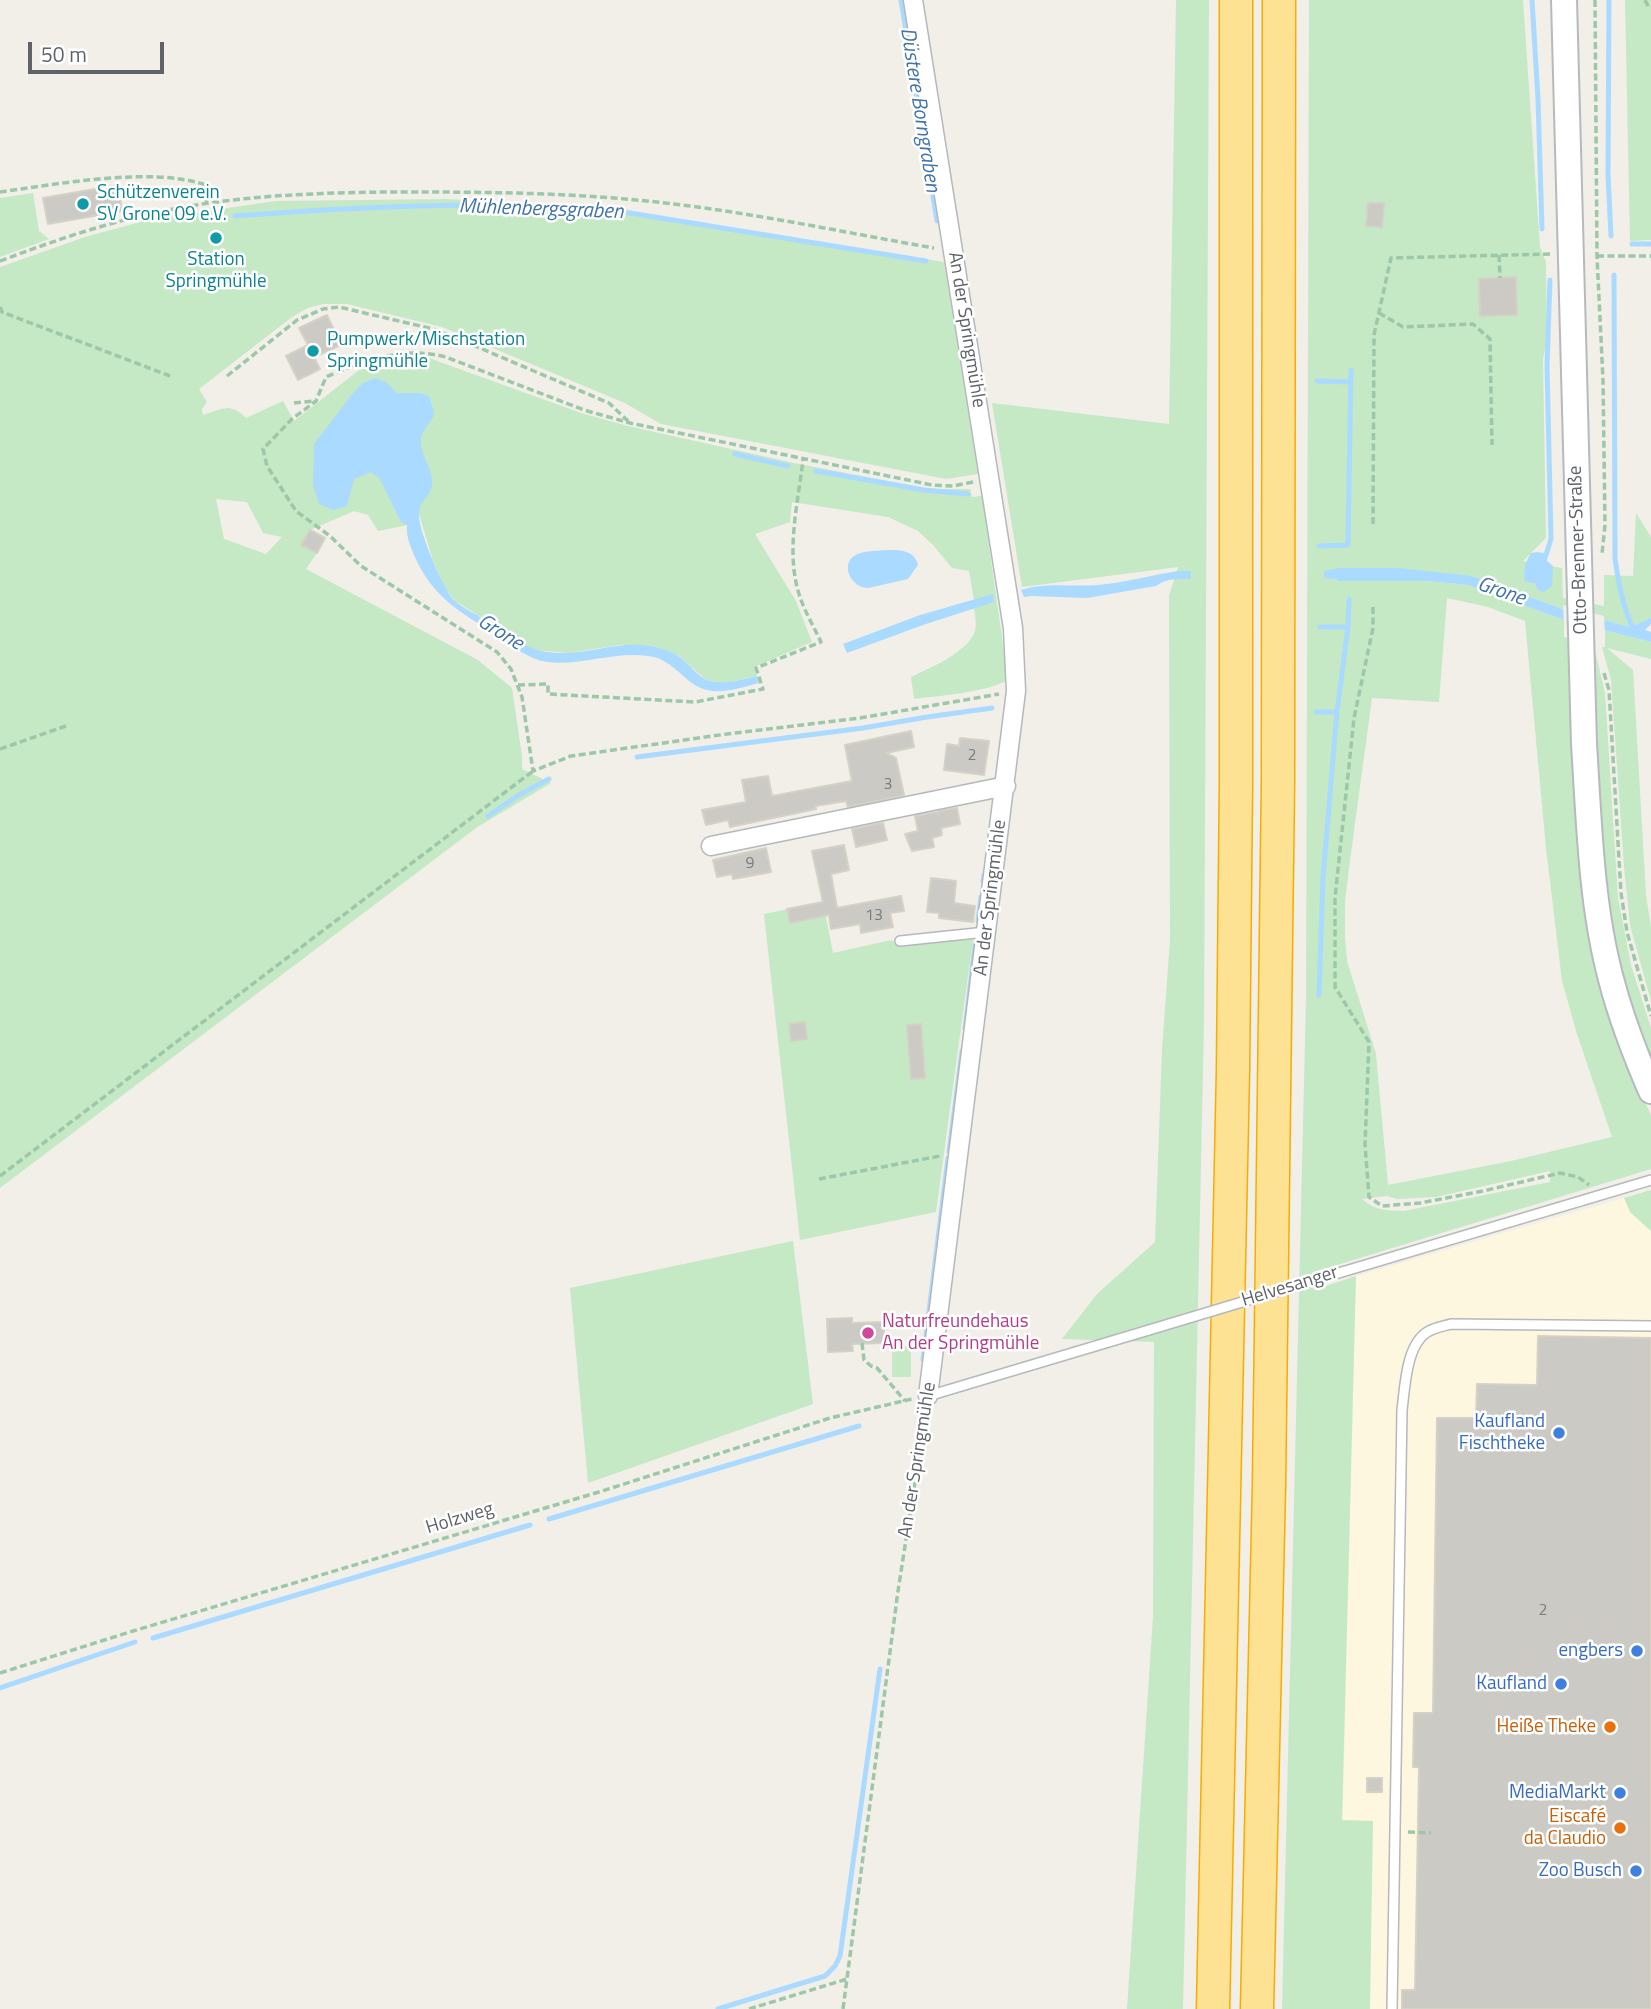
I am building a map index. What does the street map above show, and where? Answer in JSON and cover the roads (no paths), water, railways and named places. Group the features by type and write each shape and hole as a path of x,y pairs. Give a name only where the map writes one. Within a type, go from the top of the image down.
{"highway":[{"path":"1213,2009 1234,1030 1236,0"},
{"path":"1256,2009 1269,1486 1278,781 1279,0"}],"main road":[{"name":"Otto-Brenner-Straße","path":"1564,0 1584,744 1591,850 1597,906 1614,989 1629,1040 1651,1091"}],"street":[{"name":"An der Springmühle","path":"913,0 1013,628 1016,691 928,1396"},
{"name":"An der Springmühle","path":"710,846 1006,786"}],"lane":[{"path":"900,941 986,932"},
{"name":"Helvesanger","path":"928,1396 1651,1180"},
{"path":"1392,2009 1402,1410 1410,1357 1417,1342 1426,1332 1451,1324 1651,1326"}],"water":[{"name":"Grone","path":"376,378 387,383 397,393 421,393 430,397 434,415 421,441 432,486 419,514 438,572 455,601 539,650 571,653 618,646 647,646 677,655 710,681 728,682 757,676 759,683 727,691 707,690 692,683 665,662 648,656 623,655 560,663 533,658 459,611 438,593 414,555 407,525 401,522 380,479 371,472 354,479 347,506 333,510 319,504 313,485 314,444 354,392 363,383"},
{"path":"888,550 906,552 916,560 918,565 908,579 868,588 853,581 848,565 854,556"},
{"path":"1531,553 1544,553 1546,560 1553,566 1552,586 1542,592 1537,589 1535,583 1525,582 1524,578 1527,560"},
{"name":"Grone","path":"1340,568 1399,568 1472,576 1563,609 1630,627 1651,618 1651,624 1645,630 1651,632 1651,642 1564,620 1468,585 1427,581 1338,581 1324,578 1324,571"},
{"path":"1191,571 1191,579 1168,580 1156,586 1087,598 1024,597 1021,590 1049,585 1107,584"},
{"path":"993,594 994,602 847,653 843,644 920,615"}],"waterway":[{"name":"Düstere Borngraben","path":"901,0 937,221"},
{"path":"1532,0 1542,229"},
{"path":"1609,0 1608,175 1611,236"},
{"name":"Mühlenbergsgraben","path":"235,216 417,206 599,208 926,261"},
{"path":"1632,244 1651,244"},
{"path":"1614,275 1615,559 1624,606 1635,632"},
{"path":"1544,561 1551,539 1547,365 1550,280"},
{"path":"1319,546 1348,545 1351,370"},
{"path":"1317,381 1350,382"},
{"path":"735,454 788,466"},
{"path":"816,471 924,490 968,494"},
{"path":"1320,627 1348,627 1349,599"},
{"path":"1319,995 1323,877 1337,712 1348,627"},
{"path":"637,757 863,728 992,708"},
{"path":"1316,712 1337,712"},
{"path":"488,816 549,779"},
{"path":"983,881 984,875"},
{"path":"978,921 981,897"},
{"path":"965,1029 975,945"},
{"path":"949,1152 962,1051"},
{"path":"923,1360 948,1158"},
{"path":"549,1519 859,1426"},
{"path":"153,1638 530,1525"},
{"path":"0,1688 135,1642"},
{"path":"718,2009 825,1976 840,1956 880,1669"}],"place":[{"name":"Schützenverein SV Grone 09 e.V.","path":"83,204"},
{"name":"Station Springmühle","path":"216,238"},
{"name":"Pumpwerk/Mischstation Springmühle","path":"313,351"},
{"name":"Naturfreundehaus An der Springmühle","path":"868,1333"},
{"name":"Kaufland Fischtheke","path":"1559,1433"},
{"name":"engbers","path":"1637,1651"},
{"name":"Kaufland","path":"1561,1684"},
{"name":"Heiße Theke","path":"1610,1727"},
{"name":"MediaMarkt","path":"1620,1793"},
{"name":"Eiscafé da Claudio","path":"1620,1828"},
{"name":"Zoo Busch","path":"1636,1871"}]}
